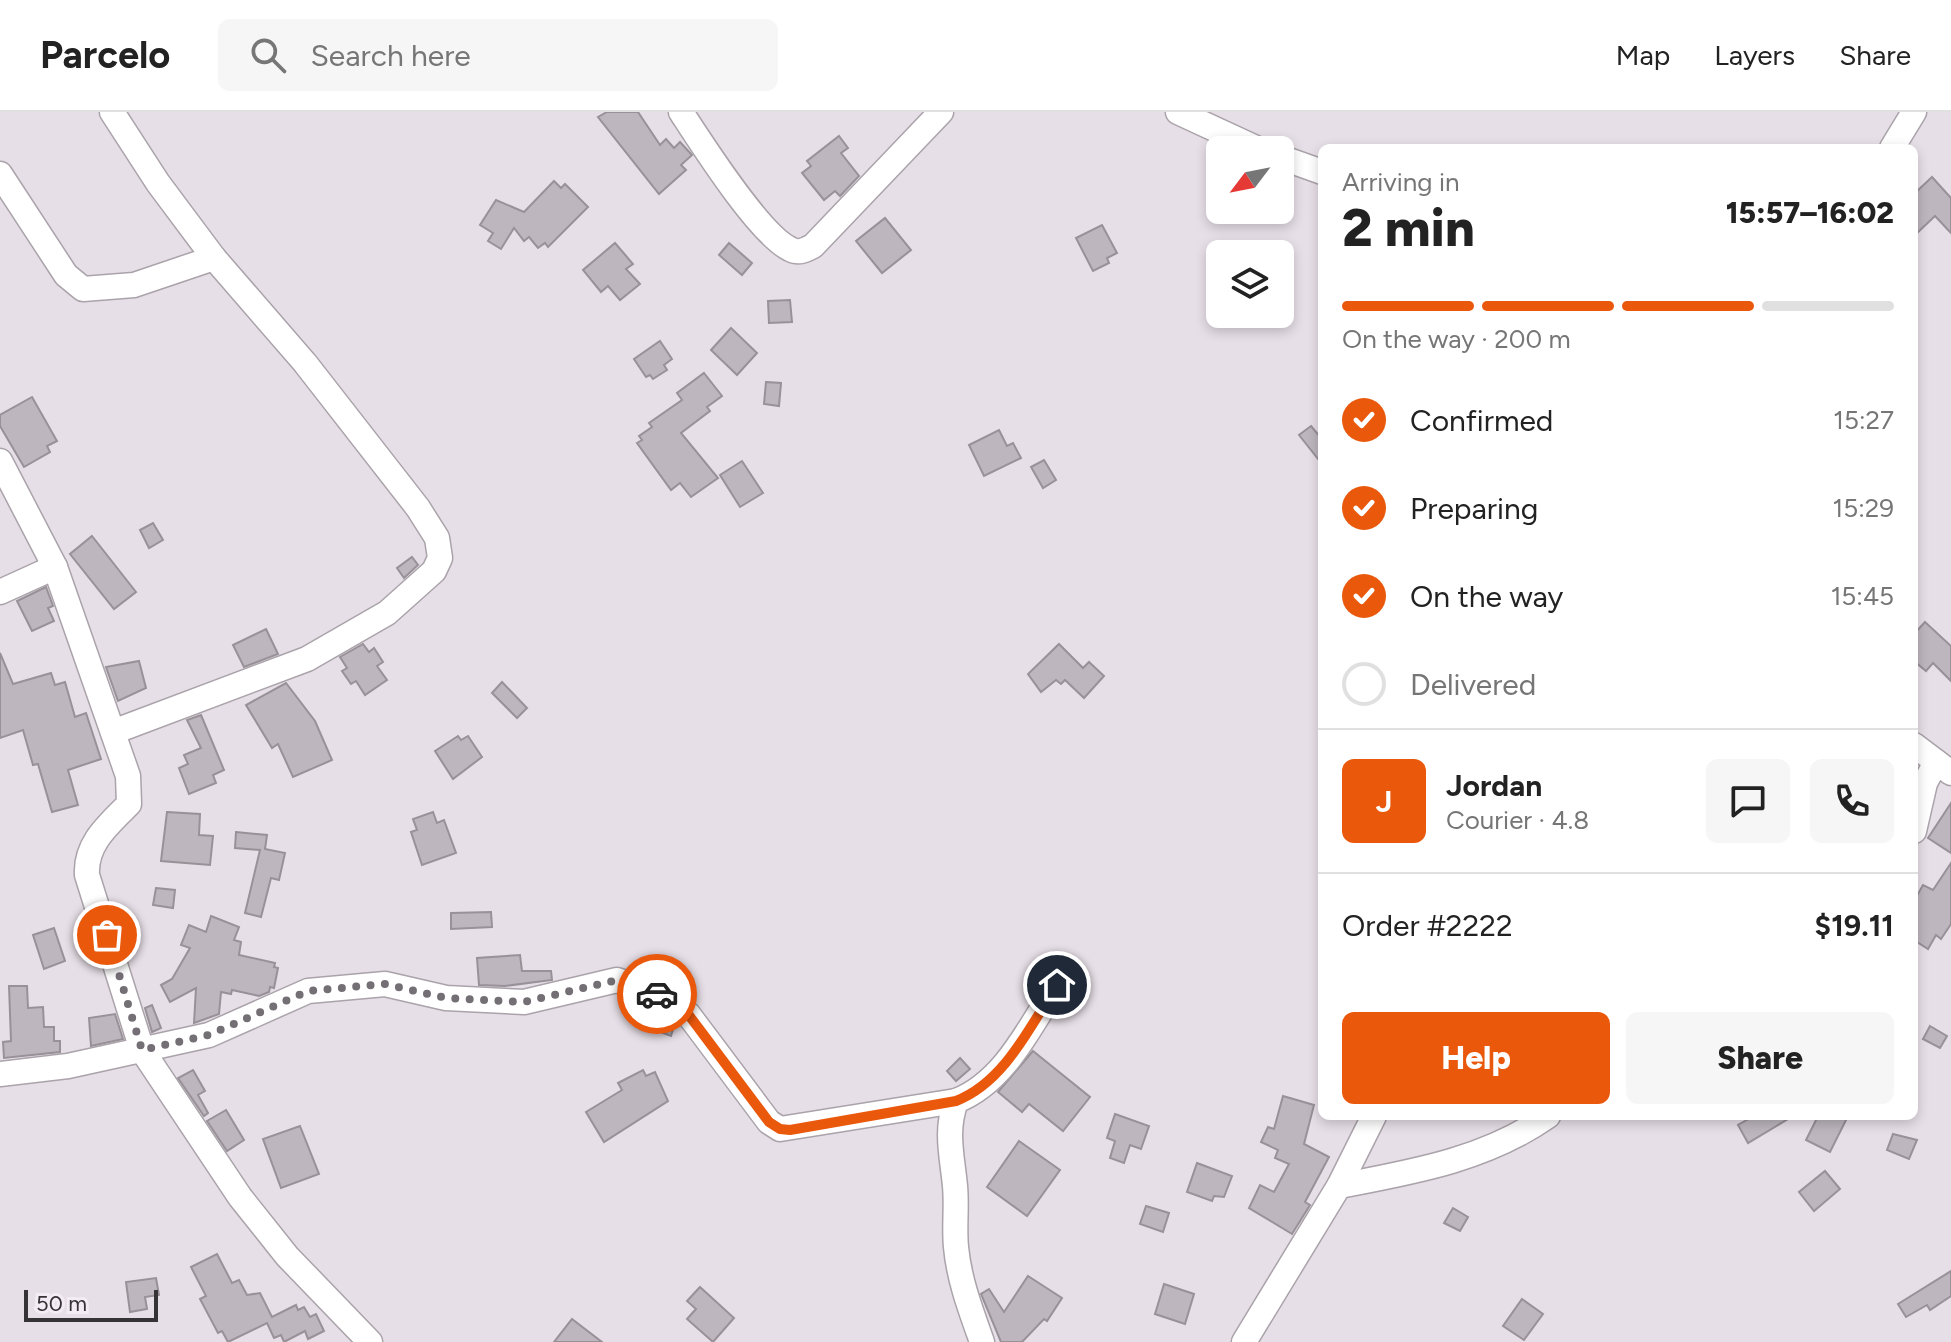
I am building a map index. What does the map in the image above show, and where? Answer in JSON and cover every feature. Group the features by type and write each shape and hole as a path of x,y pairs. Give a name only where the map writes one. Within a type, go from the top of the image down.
{"street":[{"path":"112,112 142,160 214,258 305,363 418,508 437,538 440,558 434,571 387,613 307,659 113,732"},
{"path":"681,112 759,220 793,251 813,246 941,112"},
{"path":"1178,112 1230,136"},
{"path":"1894,144 1914,112"},
{"path":"1294,162 1318,171"},
{"path":"0,174 66,275 83,289 134,285 214,258"},
{"path":"0,461 55,567 128,776 129,804 89,850 87,875 142,1050 240,1197 287,1256 370,1342"},
{"path":"0,592 55,567"},
{"path":"1918,748 1944,768 1925,783 1918,814"},
{"path":"0,1074 68,1066 209,1035 308,991 385,984 446,998 508,1002 617,980 665,997 688,1014 769,1122 780,1129 956,1101 971,1095 998,1074 1057,985"},
{"path":"956,1101 948,1135 955,1184 956,1246 961,1278 982,1342"},
{"path":"1244,1342 1339,1186 1372,1120"},
{"path":"1339,1186 1438,1167 1523,1133 1542,1120"}],"building":[{"path":"607,112 638,112 660,145 666,139 674,148 680,142 692,155 681,165 686,170 659,194 598,117"},
{"path":"839,136 848,148 841,153 859,176 840,196 835,191 824,200 802,173 811,166 807,161"},
{"path":"1932,177 1951,198 1951,233 1935,216 1918,232 1918,190"},
{"path":"554,181 561,188 565,184 588,207 548,247 545,243 538,248 529,237 524,241 514,228 501,249 488,241 493,233 480,225 496,200 524,212"},
{"path":"885,218 911,250 882,273 856,241"},
{"path":"1102,225 1117,253 1107,258 1109,263 1093,271 1076,238"},
{"path":"615,243 633,264 626,269 640,284 620,300 608,286 601,292 583,270"},
{"path":"729,243 752,263 742,275 719,255"},
{"path":"790,300 792,322 769,323 768,301"},
{"path":"731,328 757,353 737,375 711,350"},
{"path":"660,341 672,359 664,365 667,370 653,379 650,375 646,377 634,359"},
{"path":"704,373 722,396 707,407 710,411 681,433 718,478 691,497 680,483 671,490 637,443 642,440 639,436 652,427 649,423 682,400 677,393"},
{"path":"766,382 781,383 779,406 764,404"},
{"path":"32,397 57,441 47,446 50,452 24,467 0,426 0,415"},
{"path":"1311,426 1318,434 1318,459 1299,435"},
{"path":"999,430 1007,446 1013,443 1021,458 984,476 969,445"},
{"path":"1044,460 1056,480 1043,488 1031,467"},
{"path":"742,461 763,493 740,507 720,475"},
{"path":"153,523 163,540 149,548 140,530"},
{"path":"92,536 136,592 114,609 70,554"},
{"path":"412,557 418,565 404,578 397,568"},
{"path":"46,587 53,606 48,608 54,621 32,631 17,601"},
{"path":"1925,622 1951,646 1951,681 1933,663 1926,671 1918,664 1918,630"},
{"path":"266,629 278,654 244,667 233,645"},
{"path":"363,644 369,652 374,648 383,662 377,666 387,680 365,695 356,681 351,684 342,671 347,668 340,657"},
{"path":"1059,644 1083,668 1089,662 1104,676 1084,698 1065,680 1061,684 1056,680 1041,692 1028,674"},
{"path":"0,653 13,684 51,673 55,685 65,682 75,717 86,713 101,759 68,770 78,805 52,812 38,764 33,765 23,730 0,738"},
{"path":"139,661 146,688 118,701 106,667"},
{"path":"502,682 527,708 517,718 492,693"},
{"path":"286,683 315,721 332,760 293,777 278,744 272,748 246,705"},
{"path":"201,715 224,770 213,775 216,783 189,794 179,768 188,764 184,755 201,748 187,720"},
{"path":"458,736 461,740 468,736 482,757 453,779 435,751"},
{"path":"1951,803 1951,853 1928,838"},
{"path":"167,812 200,814 199,835 213,836 210,865 161,861"},
{"path":"433,812 437,823 444,820 456,853 422,865 411,832 417,830 413,819"},
{"path":"236,832 267,835 265,849 285,853 279,880 271,878 261,917 245,913 260,850 235,848"},
{"path":"1951,863 1951,924 1941,939 1936,935 1928,949 1918,943 1918,894 1923,885 1933,890"},
{"path":"156,888 175,890 173,908 153,905"},
{"path":"491,912 492,927 451,929 451,913"},
{"path":"211,916 239,927 234,940 241,942 239,955 275,963 274,967 278,968 274,988 270,987 269,992 259,996 232,990 231,994 221,992 219,1014 194,1023 196,988 170,1002 161,985 172,979 190,948 181,945 189,925 206,932"},
{"path":"54,928 65,961 44,969 33,935"},
{"path":"520,955 522,971 551,971 552,980 505,986 479,985 477,958"},
{"path":"9,986 27,986 28,1008 43,1007 44,1027 54,1027 54,1041 60,1041 60,1052 4,1058 3,1042 11,1041"},
{"path":"152,1005 161,1028 152,1032 145,1008"},
{"path":"115,1014 123,1039 91,1046 89,1018"},
{"path":"660,1017 675,1023 671,1036 655,1030"},
{"path":"1930,1026 1947,1036 1940,1048 1923,1039"},
{"path":"1033,1051 1090,1097 1063,1131 1029,1104 1022,1112 998,1092"},
{"path":"960,1058 970,1069 956,1081 947,1071"},
{"path":"193,1070 205,1091 198,1095 208,1113 204,1116 178,1078"},
{"path":"643,1070 646,1076 655,1072 668,1101 604,1142 586,1112 622,1090 618,1083"},
{"path":"1283,1096 1314,1105 1304,1144 1329,1157 1305,1202 1310,1205 1292,1234 1249,1208 1260,1185 1274,1192 1289,1164 1275,1158 1278,1150 1261,1142 1268,1127 1274,1129"},
{"path":"226,1110 244,1140 227,1151 207,1121"},
{"path":"1115,1114 1149,1126 1141,1149 1130,1145 1124,1163 1110,1158 1115,1141 1107,1138"},
{"path":"1747,1120 1786,1120 1748,1143 1738,1125"},
{"path":"1816,1120 1846,1120 1830,1152 1806,1140"},
{"path":"300,1126 319,1174 281,1188 263,1139"},
{"path":"1893,1134 1917,1140 1909,1159 1887,1150"},
{"path":"1019,1141 1060,1170 1027,1216 987,1187"},
{"path":"1197,1163 1232,1176 1224,1197 1214,1196 1212,1201 1187,1192"},
{"path":"1825,1171 1840,1189 1814,1211 1799,1192"},
{"path":"1146,1206 1169,1213 1163,1232 1140,1224"},
{"path":"1453,1208 1468,1217 1460,1231 1444,1223"},
{"path":"217,1254 232,1283 239,1280 247,1295 260,1293 272,1317 296,1305 298,1310 304,1307 310,1317 316,1314 324,1331 308,1339 305,1331 284,1342 281,1335 274,1338 267,1323 228,1342 222,1331 218,1333 200,1299 206,1296 191,1267"},
{"path":"1951,1271 1951,1296 1930,1310 1927,1305 1906,1317 1898,1304"},
{"path":"1028,1276 1062,1298 1047,1321 1044,1319 1022,1342 1001,1342 981,1294 989,1289 1004,1312"},
{"path":"156,1278 159,1295 145,1297 147,1309 130,1312 126,1282"},
{"path":"1164,1284 1194,1294 1185,1324 1155,1314"},
{"path":"700,1287 734,1318 713,1342 687,1319 696,1309 687,1301"},
{"path":"1522,1299 1543,1314 1524,1340 1503,1326"},
{"path":"572,1319 602,1342 554,1342"}],"way so far":[{"path":"107,935 142,1050 209,1035 308,991 385,984 446,998 493,1003 524,1002 617,980 657,994"}],"route":[{"path":"657,994 688,1014 769,1122 780,1129 790,1130 956,1101 971,1095 998,1074 1057,985"}]}
